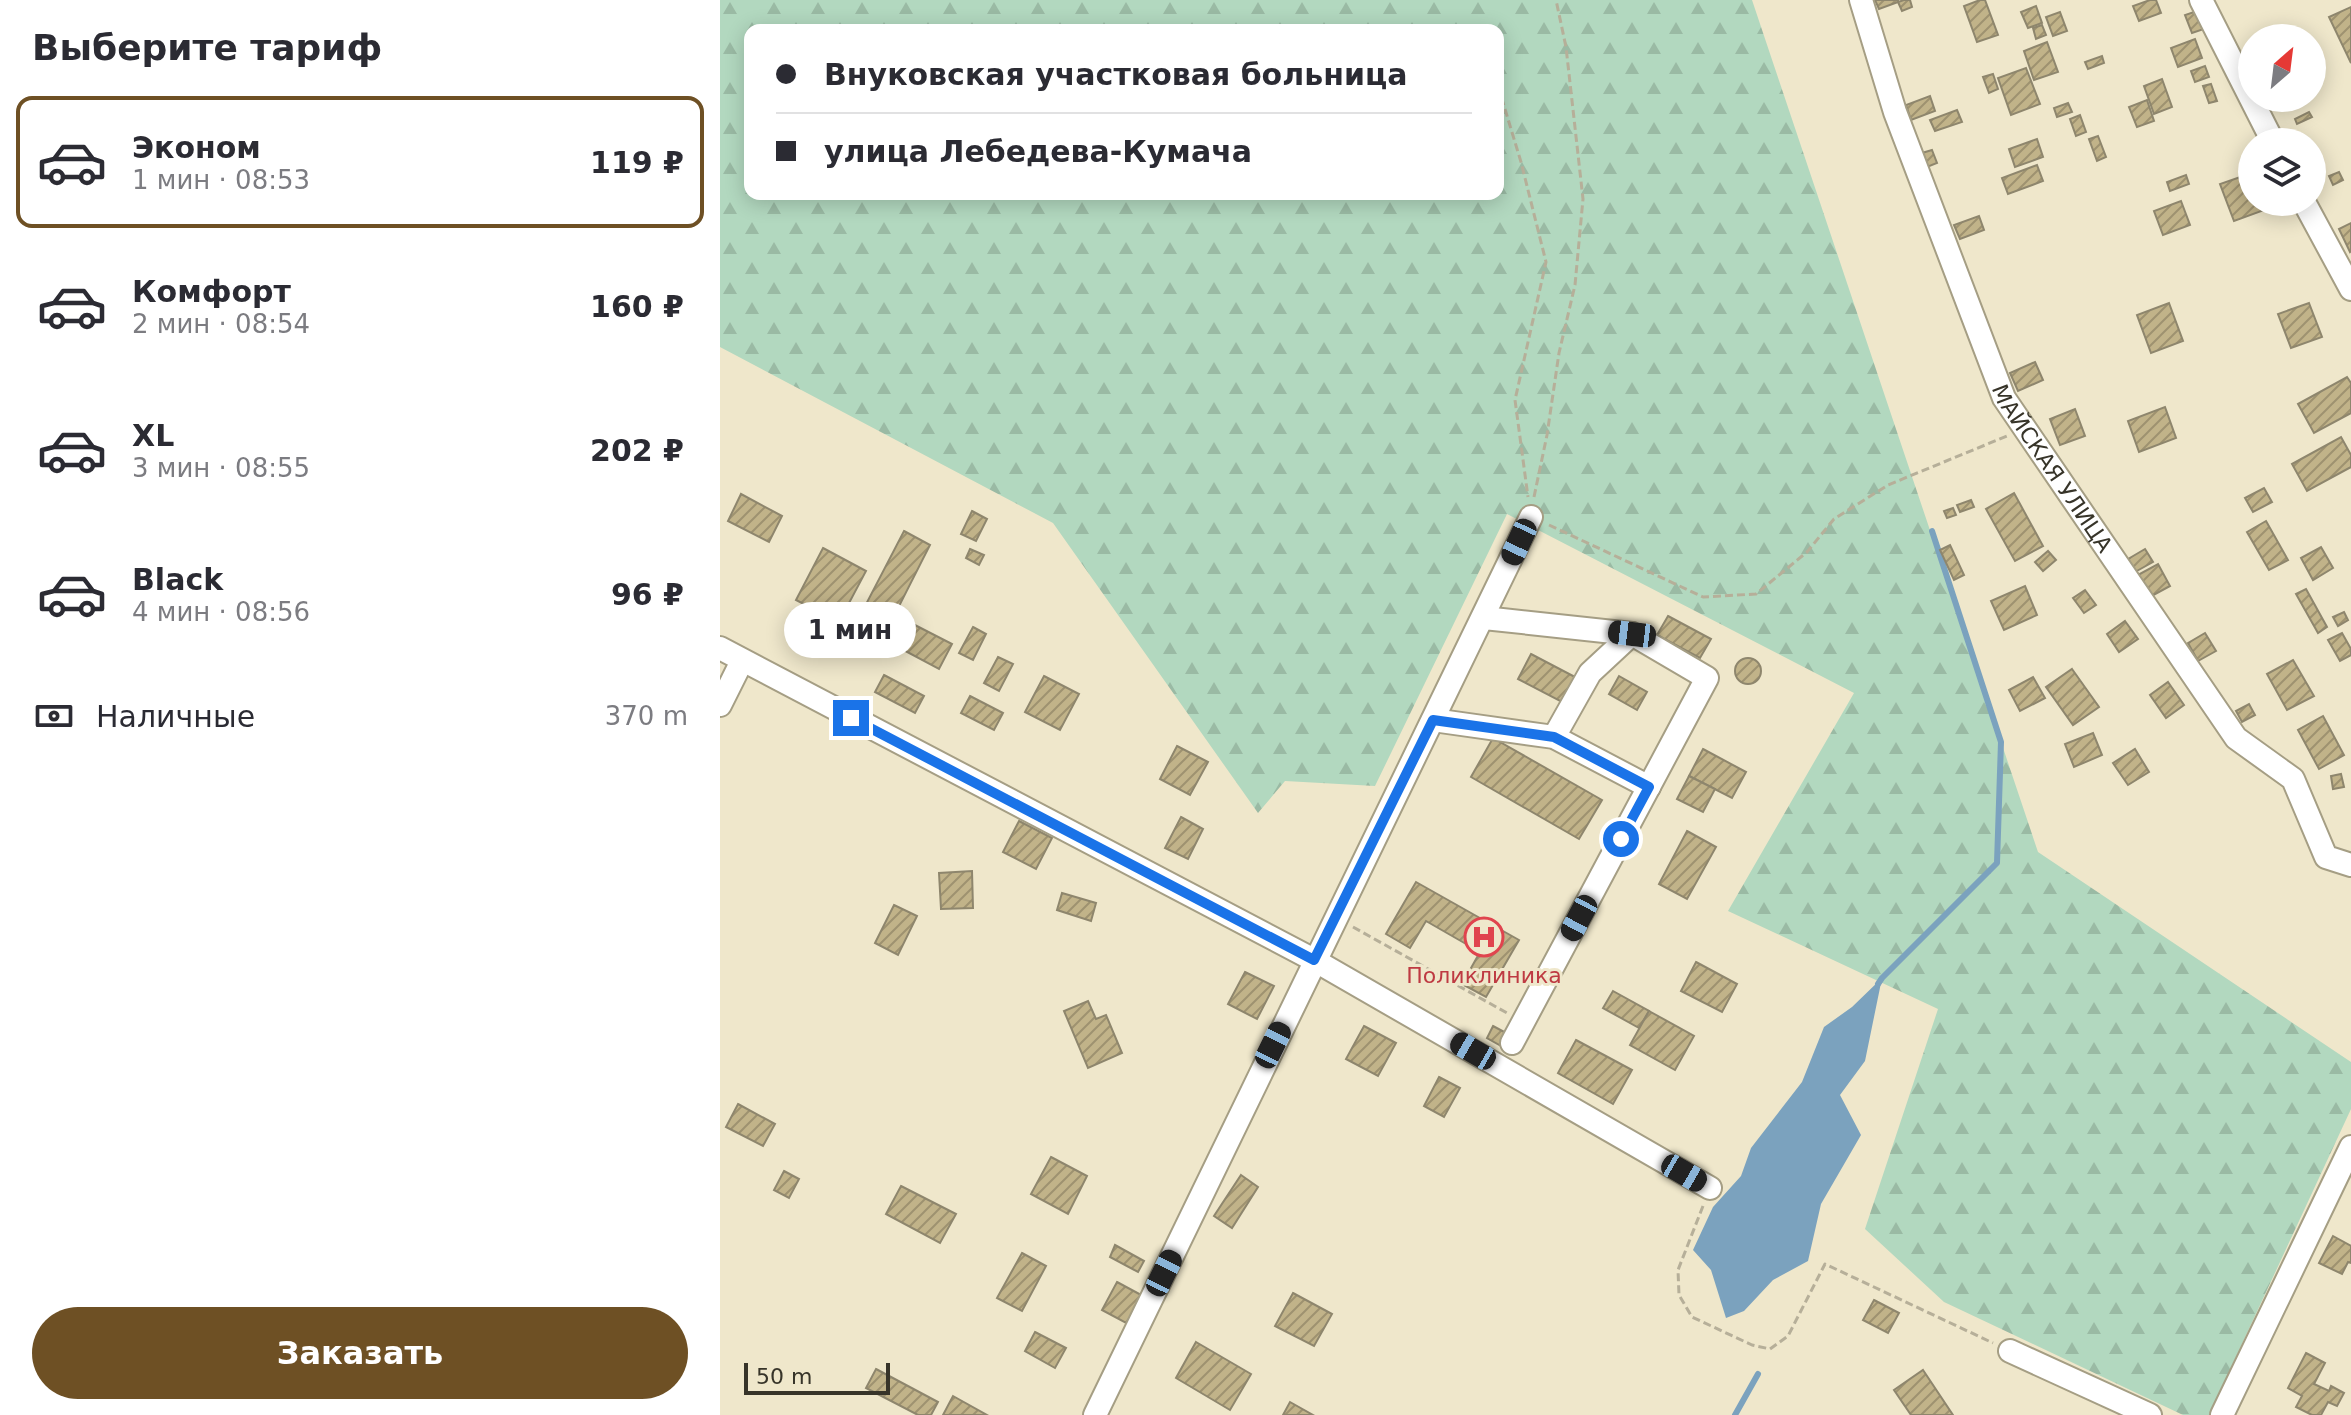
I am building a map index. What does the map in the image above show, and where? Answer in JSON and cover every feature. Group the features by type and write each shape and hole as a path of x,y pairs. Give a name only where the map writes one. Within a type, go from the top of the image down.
{"street":[{"name":"МАЙСКАЯ УЛИЦА","path":"1861,0 1895,112 2004,398 2236,738 2293,779 2326,857 2351,865"},
{"path":"2201,0 2266,128"},
{"path":"2312,216 2351,289"},
{"path":"1095,1415 1531,517"},
{"path":"1484,618 1632,634 1707,678 1512,1043"},
{"path":"1554,737 1590,673 1632,634"},
{"path":"720,648 1314,960 1710,1188"},
{"path":"720,705 742,661"},
{"path":"1433,720 1554,737 1649,787"},
{"path":"2222,1415 2351,1147"},
{"path":"2010,1351 2150,1415"}],"path":[{"path":"1531,517 1559,353 1575,285 1583,199 1566,47 1556,0"},
{"path":"1504,106 1546,262 1515,400 1531,517"},
{"path":"1531,517 1703,597 1756,594 1807,552 1834,519 1888,485 2025,429"},
{"path":"1336,917 1524,1022"},
{"path":"1710,1188 1678,1270 1679,1295 1692,1317 1752,1345 1770,1349 1788,1336 1825,1264 2010,1351"}],"green space":[{"path":"720,0 1752,0 2038,852 2351,1062 2351,1109 2209,1415 2183,1415 1944,1302 1865,1229 1938,1009 1728,911 1854,693 1507,514 1375,786 1285,781 1258,813 1053,523 720,347"}],"water":[{"path":"1882,978 1865,1061 1840,1095 1861,1135 1821,1204 1808,1261 1773,1280 1744,1311 1726,1318 1711,1270 1693,1250 1713,1207 1741,1176 1751,1148 1802,1082 1824,1027 1852,1007"}],"building":[{"path":"1875,0 1898,0 1898,2 1879,9"},
{"path":"1910,0 1912,7 1902,11 1898,2"},
{"path":"1985,0 1998,35 1977,42 1964,6"},
{"path":"2156,0 2161,13 2139,21 2133,6"},
{"path":"2036,6 2042,23 2028,28 2021,12"},
{"path":"2351,7 2351,63 2329,17"},
{"path":"2197,11 2204,29 2192,33 2185,15"},
{"path":"2060,12 2067,31 2053,36 2046,17"},
{"path":"2042,25 2046,35 2036,39 2033,28"},
{"path":"2195,39 2202,58 2178,67 2171,48"},
{"path":"2047,42 2058,72 2034,80 2024,51"},
{"path":"2102,56 2104,63 2088,69 2085,62"},
{"path":"2205,66 2209,77 2195,82 2191,71"},
{"path":"2026,68 2040,104 2011,115 1998,78"},
{"path":"1993,74 1998,89 1989,93 1983,77"},
{"path":"2162,79 2172,107 2154,114 2144,86"},
{"path":"2211,84 2217,101 2209,103 2203,86"},
{"path":"1930,96 1935,111 1911,120 1906,105"},
{"path":"2147,100 2154,121 2137,127 2129,107"},
{"path":"2068,103 2072,112 2057,117 2054,108"},
{"path":"1957,110 1962,122 1935,131 1930,120"},
{"path":"2309,112 2312,117 2297,124 2295,119"},
{"path":"2080,115 2086,132 2076,136 2070,119"},
{"path":"2098,136 2106,157 2097,161 2089,139"},
{"path":"2037,139 2043,157 2015,167 2009,149"},
{"path":"1932,150 1937,163 1927,167 1922,153"},
{"path":"2037,165 2043,181 2008,194 2002,178"},
{"path":"2339,172 2343,180 2333,185 2329,176"},
{"path":"2186,175 2189,184 2170,191 2167,182"},
{"path":"2238,178 2238,216 2248,216 2234,221 2220,184"},
{"path":"2181,201 2190,225 2163,235 2154,211"},
{"path":"1979,216 1984,230 1960,239 1954,225"},
{"path":"2351,223 2351,251 2350,252 2339,229"},
{"path":"2169,303 2183,341 2151,353 2137,315"},
{"path":"2309,303 2322,337 2291,348 2278,314"},
{"path":"2035,362 2043,380 2018,391 2010,373"},
{"path":"2347,377 2351,383 2351,413 2314,433 2298,404"},
{"path":"2165,407 2176,438 2139,452 2128,421"},
{"path":"2075,409 2085,436 2060,445 2050,419"},
{"path":"2341,437 2351,455 2351,467 2307,491 2292,464"},
{"path":"2264,488 2272,502 2253,512 2245,498"},
{"path":"2014,493 2043,546 2015,561 1986,509"},
{"path":"741,494 782,516 769,542 728,521"},
{"path":"1971,500 1974,507 1960,512 1957,505"},
{"path":"1953,508 1956,515 1947,518 1944,511"},
{"path":"972,511 987,519 976,541 961,534"},
{"path":"2266,521 2288,560 2269,570 2247,532"},
{"path":"904,531 930,545 890,624 863,610"},
{"path":"1950,545 1964,575 1954,580 1940,550"},
{"path":"2321,547 2333,568 2313,580 2301,558"},
{"path":"823,548 866,571 839,622 796,600"},
{"path":"970,549 984,555 979,565 966,558"},
{"path":"2145,549 2153,562 2135,572 2128,559"},
{"path":"2048,551 2056,560 2043,571 2035,562"},
{"path":"2158,564 2170,586 2150,597 2138,575"},
{"path":"2025,586 2037,615 2004,630 1991,601"},
{"path":"2306,589 2327,627 2318,633 2296,594"},
{"path":"2085,590 2096,605 2084,613 2073,598"},
{"path":"2344,612 2348,620 2338,626 2333,617"},
{"path":"1668,616 1711,639 1700,658 1657,635"},
{"path":"2125,621 2138,639 2119,652 2107,634"},
{"path":"909,622 952,644 939,669 896,646"},
{"path":"973,627 986,634 973,660 959,653"},
{"path":"2205,633 2216,651 2198,661 2188,643"},
{"path":"2342,633 2351,655 2340,661 2328,640"},
{"path":"1531,654 1575,677 1562,702 1518,679"},
{"path":"998,657 1013,664 999,691 984,683"},
{"path":"1748,658 1757,662 1761,671 1757,680 1748,684 1739,680 1735,671 1739,662"},
{"path":"2293,660 2314,696 2287,710 2267,674"},
{"path":"2072,669 2099,707 2073,725 2046,687"},
{"path":"884,675 924,696 915,713 875,692"},
{"path":"1044,676 1079,694 1060,730 1025,712"},
{"path":"1619,676 1647,692 1637,710 1609,694"},
{"path":"2033,677 2045,698 2020,711 2009,690"},
{"path":"2168,682 2184,705 2166,718 2150,695"},
{"path":"970,696 1003,713 994,730 961,713"},
{"path":"2249,704 2255,715 2242,722 2236,711"},
{"path":"2323,716 2344,755 2319,769 2298,730"},
{"path":"2093,733 2102,755 2074,767 2065,744"},
{"path":"1493,738 1602,800 1579,839 1471,777"},
{"path":"1177,746 1208,762 1190,795 1160,779"},
{"path":"1703,749 1746,772 1732,798 1689,776"},
{"path":"2135,749 2149,772 2128,785 2113,763"},
{"path":"2341,774 2344,787 2333,789 2331,776"},
{"path":"1689,776 1715,789 1703,812 1677,799"},
{"path":"1181,817 1203,829 1188,859 1165,848"},
{"path":"1019,821 1052,838 1036,869 1003,852"},
{"path":"1687,831 1716,847 1687,899 1659,884"},
{"path":"972,871 973,908 941,909 939,873"},
{"name":"Поликлиника","path":"1416,882 1519,940 1486,997 1462,984 1480,952 1426,921 1410,948 1386,934"},
{"path":"1062,893 1096,903 1091,921 1057,910"},
{"path":"894,905 917,916 898,955 875,943"},
{"path":"1696,962 1737,984 1722,1012 1681,991"},
{"path":"1245,972 1274,986 1257,1019 1228,1004"},
{"path":"1613,991 1649,1011 1639,1028 1603,1008"},
{"path":"1088,1001 1096,1019 1106,1015 1122,1053 1088,1068 1064,1011"},
{"path":"1649,1011 1694,1036 1675,1070 1630,1045"},
{"path":"1364,1026 1396,1043 1378,1076 1346,1059"},
{"path":"1493,1026 1508,1034 1501,1046 1487,1038"},
{"path":"1576,1040 1632,1070 1613,1104 1558,1073"},
{"path":"1439,1077 1460,1088 1444,1117 1424,1106"},
{"path":"738,1104 775,1124 763,1146 726,1127"},
{"path":"1051,1157 1087,1176 1068,1214 1031,1194"},
{"path":"784,1171 799,1179 789,1198 774,1190"},
{"path":"1241,1175 1258,1187 1232,1228 1214,1216"},
{"path":"901,1186 956,1214 940,1243 886,1214"},
{"path":"2333,1236 2351,1246 2351,1263 2348,1262 2342,1274 2319,1263"},
{"path":"1115,1245 1144,1261 1138,1272 1110,1257"},
{"path":"1022,1253 1046,1266 1022,1311 997,1298"},
{"path":"1117,1282 1143,1296 1128,1324 1102,1310"},
{"path":"1293,1293 1332,1314 1314,1346 1275,1326"},
{"path":"1874,1300 1899,1313 1888,1333 1863,1320"},
{"path":"1035,1332 1066,1348 1055,1368 1025,1351"},
{"path":"1196,1342 1251,1374 1230,1410 1176,1378"},
{"path":"2306,1353 2325,1363 2314,1384 2329,1391 2331,1386 2344,1393 2337,1406 2328,1402 2321,1415 2312,1415 2296,1407 2302,1396 2288,1388"},
{"path":"876,1369 938,1402 931,1415 918,1415 866,1388"},
{"path":"1923,1370 1953,1415 1911,1415 1894,1390"},
{"path":"953,1396 987,1415 943,1415"},
{"path":"1290,1402 1313,1415 1283,1415"}],"waterway":[{"path":"1878,984 1997,863 2001,742 1932,531"},
{"path":"1735,1415 1758,1374"}],"place":[{"name":"Поликлиника","path":"1484,937"}],"route":[{"path":"851,718 1314,960 1433,720 1554,737 1649,787 1621,839"}]}
